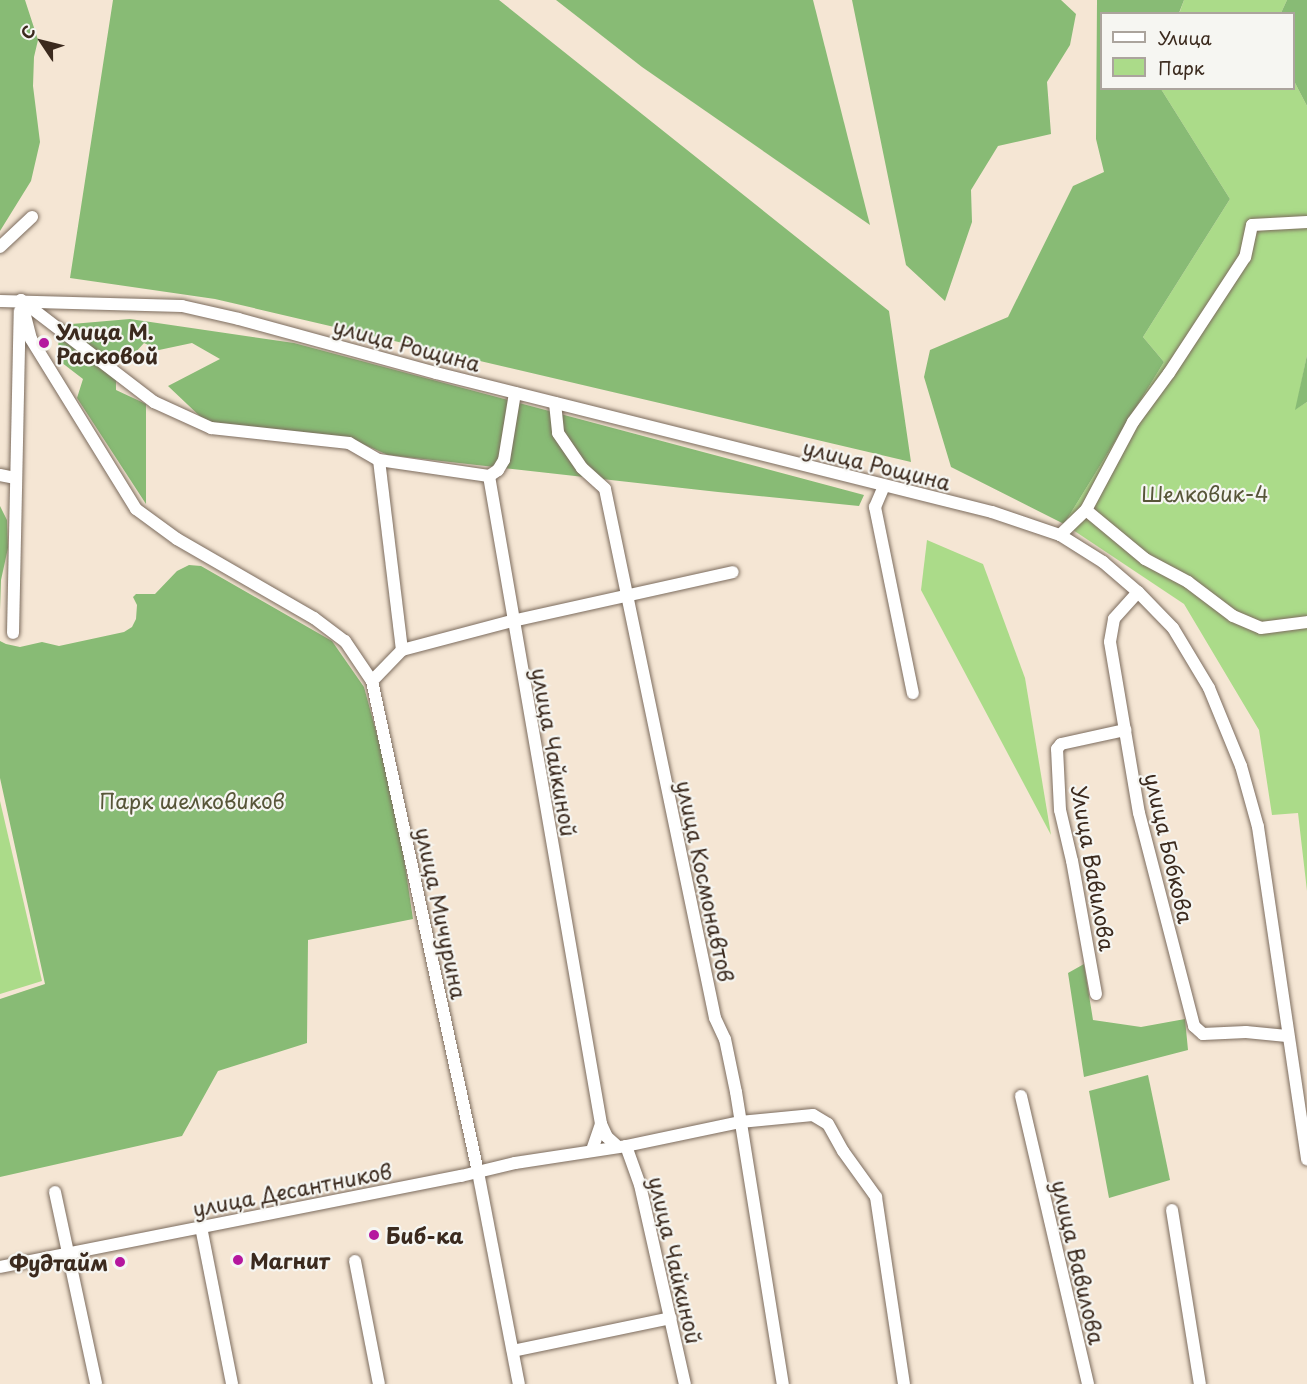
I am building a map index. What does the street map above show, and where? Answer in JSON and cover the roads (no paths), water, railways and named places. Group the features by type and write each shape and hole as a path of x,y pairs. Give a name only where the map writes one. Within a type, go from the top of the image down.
{"street":[{"path":"0,247 32,217"},
{"path":"1060,534 1086,510 1133,422 1169,373 1245,257 1252,225 1307,222"},
{"path":"21,300 31,339 136,509 177,539 314,618 345,641 372,681 402,650 512,621 733,572"},
{"path":"13,633 18,347 21,300"},
{"path":"21,300 154,402 211,428 350,443 379,460 489,476 498,470 504,460 515,393"},
{"name":"улица Рощина","path":"0,301 182,306 515,393 992,512 1060,534 1103,562 1138,592 1173,628 1209,688 1241,766 1257,827 1307,1159"},
{"path":"18,347 23,340 31,339"},
{"name":"улица Космонавтов","path":"555,403 558,433 582,468 605,489 712,1008 725,1039 783,1384"},
{"path":"379,460 402,650"},
{"path":"0,475 16,478"},
{"name":"улица Чайкиной","path":"489,476 512,621 601,1124 608,1137 622,1146 640,1185 685,1384"},
{"path":"884,486 875,507 913,693"},
{"path":"1086,510 1145,558 1188,582 1233,616 1261,628 1307,622"},
{"name":"улица Бобкова","path":"1138,592 1114,619 1110,642 1139,813 1194,1026 1203,1034 1246,1032 1287,1036"},
{"name":"улица Мичурина","path":"372,681 478,1172 519,1384"},
{"name":"Улица Вавилова","path":"1096,994 1072,861 1060,810 1057,748 1061,744 1125,730"},
{"name":"улица Вавилова","path":"1021,1096 1088,1384"},
{"path":"622,1146 740,1122 806,1114 813,1115 828,1124 843,1151 876,1197 904,1384"},
{"name":"улица Чайкиной","path":"592,1150 601,1124"},
{"name":"улица Десантников","path":"0,1267 478,1172 622,1146"},
{"path":"55,1192 96,1384"},
{"path":"1172,1210 1200,1384"},
{"path":"201,1227 232,1384"},
{"path":"355,1261 379,1384"},
{"path":"513,1351 671,1318"}],"place":[{"name":"Улица М. Расковой","path":"44,343"},
{"name":"Биб-ка","path":"374,1235"},
{"name":"Магнит","path":"238,1260"},
{"name":"Фудтайм","path":"120,1262"}],"park label":[{"name":"Шелковик-4","path":"1205,493"},
{"name":"Парк шелковиков","path":"192,800"}]}
